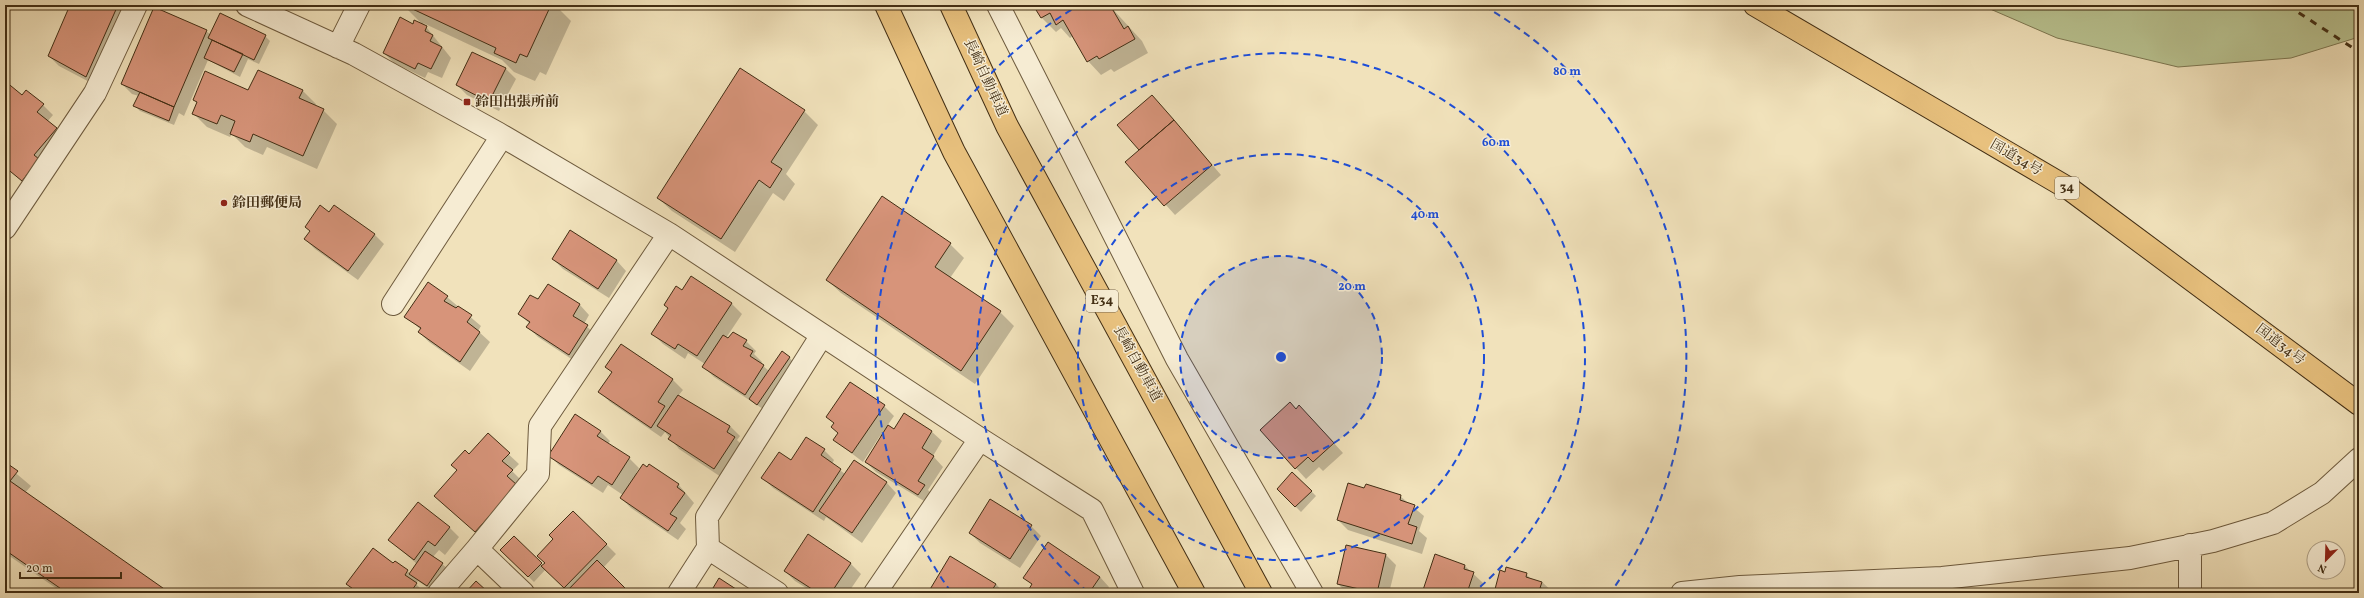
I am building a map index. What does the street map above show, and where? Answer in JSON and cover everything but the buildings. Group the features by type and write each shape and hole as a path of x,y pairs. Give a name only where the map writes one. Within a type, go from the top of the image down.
{"highway":[{"path":"886,5 954,152 1194,593"},
{"name":"長崎自動車道","path":"951,5 1008,126 1261,593"},
{"name":"国道34号","path":"1755,5 2071,190 2359,404"}],"street":[{"path":"5,228 95,93 136,5"},
{"path":"246,5 338,47 502,136 669,234 980,439 1092,510 1132,593"},
{"path":"338,47 359,5"},
{"path":"998,5 1177,359 1312,593"},
{"path":"393,304 502,136"},
{"path":"439,593 477,550 538,474 540,426 669,234"},
{"path":"679,593 708,548 707,517 822,334"},
{"path":"875,593 980,439"},
{"path":"1682,593 1740,587 1942,578 2130,558 2190,545 2273,523 2322,493 2359,459"},
{"path":"2190,545 2190,593"},
{"path":"708,548 777,593"},
{"path":"477,550 523,593"}],"green space":[{"path":"1981,5 2359,5 2359,37 2291,58 2178,67 2057,38"}],"railway":[{"path":"2287,5 2359,52"}],"place":[{"name":"鈴田出張所前","path":"467,102"},
{"name":"鈴田郵便局","path":"224,203"}]}
